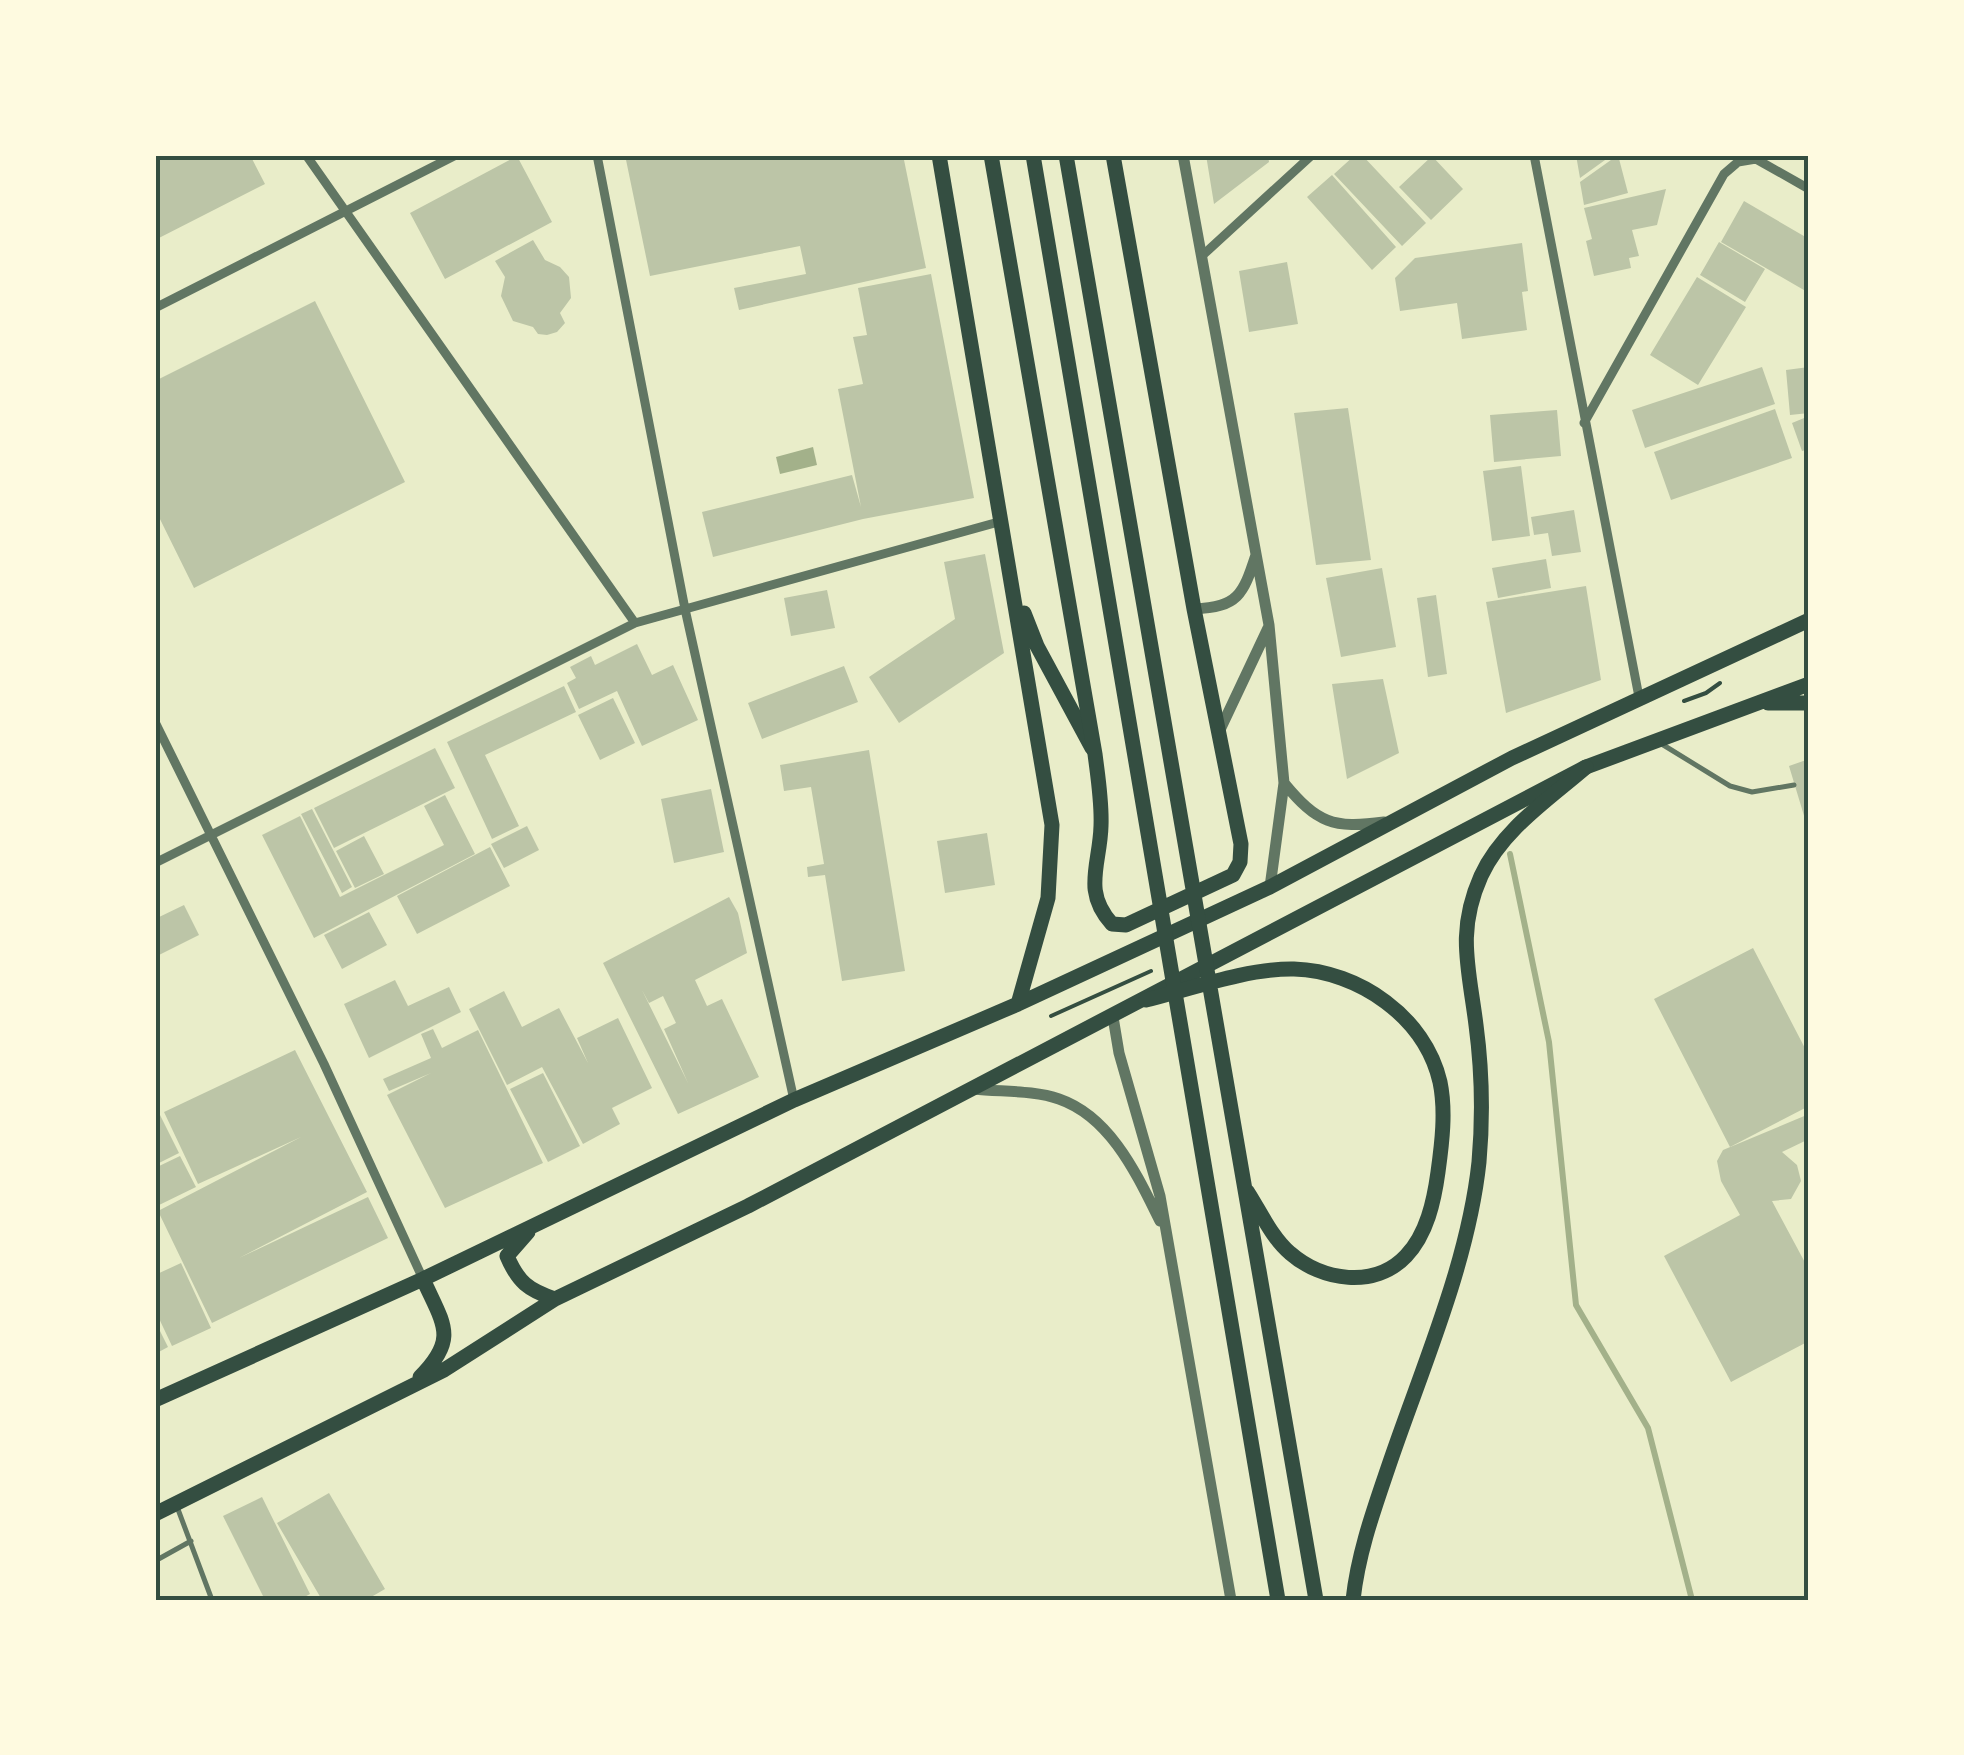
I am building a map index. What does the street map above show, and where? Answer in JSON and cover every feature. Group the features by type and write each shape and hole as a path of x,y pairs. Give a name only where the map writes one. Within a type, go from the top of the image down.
{"main road":[{"path":"991,155 1095,754 1102,827 1094,882 1097,908 1112,924 1126,925 1233,875 1240,862 1241,844 1194,609 1113,155"},
{"path":"1033,155 1278,1600"},
{"path":"1066,155 1316,1600"},
{"path":"944,160 1052,825 1048,898 1018,1004"},
{"path":"1012,581 1036,646 1095,754"},
{"path":"155,1400 424,1279 794,1100 1018,1004 1270,887 1512,758 1809,620"},
{"path":"155,1514 444,1370 555,1299 748,1206 1586,767 1809,684"},
{"path":"1759,703 1809,703"},
{"path":"1354,1600 1362,1546 1460,1258 1479,1161 1481,1097 1476,1026 1464,958 1470,910 1481,876 1518,825 1586,767"},
{"path":"1146,1000 1252,974 1294,969 1329,976 1366,988 1389,1002 1433,1059 1440,1084 1443,1134 1434,1200 1418,1240 1404,1258 1381,1272 1347,1279 1320,1273 1289,1252 1244,1184"},
{"path":"535,1224 507,1256 516,1278 530,1290 555,1299"},
{"path":"410,1386 437,1360 444,1343 444,1324 424,1279"}],"street":[{"path":"306,155 634,623"},
{"path":"155,308 456,155"},
{"path":"597,155 685,609 794,1100"},
{"path":"1183,155 1269,625 1284,784 1270,887"},
{"path":"1204,254 1312,155"},
{"path":"1534,155 1638,697"},
{"path":"1584,423 1724,174 1738,162 1756,158 1809,189"},
{"path":"155,863 634,623 1002,521"},
{"path":"1194,609 1218,608 1236,600 1257,551"},
{"path":"1219,732 1269,625"},
{"path":"155,722 370,1159 424,1279"},
{"path":"1284,784 1320,820 1359,826 1397,821"},
{"path":"1112,1017 1132,1100 1152,1159 1231,1600"},
{"path":"974,1089 1056,1098 1077,1108 1107,1133 1136,1172 1164,1229"}],"lane":[{"path":"1658,741 1730,786 1752,792 1794,785"},
{"path":"176,1504 212,1600"},
{"path":"155,1561 191,1541"}],"shaded area":[{"path":"813,447 817,465 780,474 776,457"}],"building":[{"path":"155,155 250,155 265,184 155,240"},
{"path":"625,155 903,155 926,268 739,310 734,288 806,274 800,246 650,276"},
{"path":"1206,155 1268,155 1269,162 1214,204"},
{"path":"1355,155 1362,155 1426,223 1402,246 1334,174"},
{"path":"1576,155 1612,155 1580,178"},
{"path":"1618,155 1628,193 1584,205 1580,182"},
{"path":"517,156 552,222 445,279 410,213"},
{"path":"1432,156 1463,189 1431,220 1399,187"},
{"path":"1332,175 1396,247 1372,270 1307,197"},
{"path":"1666,189 1657,225 1632,230 1639,256 1629,258 1631,268 1594,276 1586,241 1592,239 1584,208"},
{"path":"1744,201 1809,239 1809,293 1721,242"},
{"path":"533,240 545,260 569,277 571,298 560,313 565,323 557,332 547,335 513,321 501,296 505,277 495,261"},
{"path":"1719,242 1765,269 1745,302 1700,275"},
{"path":"1522,243 1528,291 1522,292 1527,330 1462,339 1457,303 1400,311 1395,278 1415,258"},
{"path":"1287,262 1298,324 1249,332 1239,271"},
{"path":"931,274 974,498 863,519 713,557 702,512 852,475 861,507 838,389 863,384 853,337 867,335 858,288"},
{"path":"1697,277 1746,307 1698,385 1650,355"},
{"path":"315,301 405,482 194,588 155,509 155,381"},
{"path":"1762,367 1775,404 1645,448 1632,410"},
{"path":"1809,367 1809,413 1790,415 1786,370"},
{"path":"1348,408 1371,560 1316,565 1294,413"},
{"path":"1775,409 1792,458 1671,500 1654,452"},
{"path":"1557,410 1561,456 1494,462 1490,415"},
{"path":"1809,416 1809,449 1802,451 1792,423"},
{"path":"1521,466 1530,536 1492,541 1483,471"},
{"path":"1574,510 1581,552 1552,556 1548,533 1534,535 1531,517"},
{"path":"985,554 1004,653 899,723 869,677 955,619 944,562"},
{"path":"1546,559 1551,588 1498,598 1492,568"},
{"path":"1382,568 1396,647 1341,657 1326,578"},
{"path":"1586,586 1601,680 1506,713 1486,602"},
{"path":"827,590 835,628 791,636 784,598"},
{"path":"1436,595 1447,674 1428,677 1417,598"},
{"path":"637,644 652,675 673,665 698,720 642,746 617,691 579,709 567,683 576,678 570,667 591,656 595,665"},
{"path":"844,666 858,702 762,739 748,703"},
{"path":"1383,679 1399,753 1347,779 1332,684"},
{"path":"564,686 576,712 485,755 519,826 492,839 447,742"},
{"path":"613,698 635,743 600,760 578,715"},
{"path":"435,748 455,788 334,848 314,808"},
{"path":"869,750 905,971 842,981 825,875 808,877 807,867 824,864 811,787 784,791 780,765"},
{"path":"1809,759 1809,829 1808,829 1789,766"},
{"path":"711,789 724,852 674,863 661,799"},
{"path":"445,795 475,854 314,938 262,835 300,816 340,897 444,845 424,806"},
{"path":"312,809 352,887 342,893 301,814"},
{"path":"527,826 539,850 504,868 491,844"},
{"path":"987,833 995,885 945,893 937,841"},
{"path":"364,836 384,874 355,888 336,851"},
{"path":"490,847 510,886 417,934 397,896"},
{"path":"729,897 738,913 747,953 695,980 707,1006 722,999 759,1077 678,1114 603,963","holes":["642,990 649,1003 663,996 676,1023 664,1029 688,1083"]},
{"path":"184,905 199,935 159,955 155,919"},
{"path":"369,912 387,945 342,969 324,935"},
{"path":"1753,948 1809,1056 1809,1106 1730,1147 1654,999"},
{"path":"395,980 408,1006 449,987 461,1012 369,1058 344,1004"},
{"path":"504,991 522,1027 559,1008 588,1063 577,1038 618,1018 652,1088 612,1108 620,1124 583,1144 542,1067 507,1085 469,1009"},
{"path":"433,1029 442,1048 478,1030 543,1163 445,1208 387,1095 431,1073 389,1091 383,1079 431,1058 421,1034"},
{"path":"295,1050 367,1192 239,1258 368,1197 388,1238 212,1323 158,1211 301,1137 198,1184 164,1112"},
{"path":"543,1073 580,1146 548,1162 510,1089"},
{"path":"1809,1114 1809,1139 1782,1152 1797,1165 1801,1181 1791,1199 1772,1201 1809,1270 1809,1341 1731,1382 1664,1256 1740,1215 1721,1181 1717,1161 1723,1150"},
{"path":"160,1115 179,1153 155,1165 155,1119"},
{"path":"180,1156 196,1187 155,1207 155,1168"},
{"path":"181,1263 211,1328 172,1346 155,1310 155,1275"},
{"path":"155,1321 168,1347 155,1354"},
{"path":"329,1493 385,1589 366,1600 322,1600 277,1523"},
{"path":"262,1497 310,1594 299,1600 265,1600 223,1516"}],"waterway":[{"path":"1510,854 1549,1042 1576,1305 1648,1428 1692,1600"}]}
